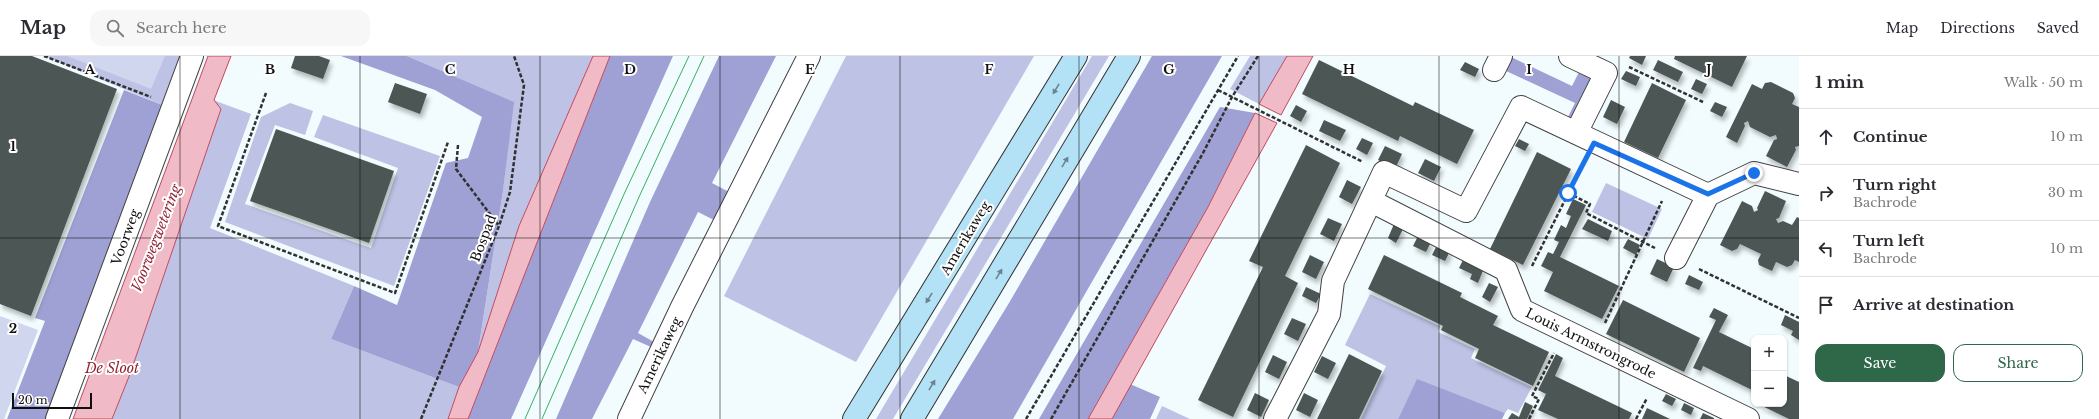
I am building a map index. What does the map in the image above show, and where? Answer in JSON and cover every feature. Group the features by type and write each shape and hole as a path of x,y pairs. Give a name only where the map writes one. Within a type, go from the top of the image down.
{"main road":[{"name":"Amerikaweg","path":"854,419 1076,56"},
{"path":"912,419 1129,56"}],"street":[{"name":"Voorweg","path":"57,419 192,56"},
{"name":"Amerikaweg","path":"629,419 682,307 809,56"},
{"path":"1570,56 1606,73 1585,138"},
{"path":"1275,419 1329,314 1333,281 1384,172 1466,210 1521,107 1708,194"},
{"path":"1676,258 1708,194 1754,173 1799,184"},
{"name":"Louis Armstrongrode","path":"1371,201 1506,270 1522,310 1748,419"}],"path":[{"path":"44,56 132,90"},
{"name":"Bospad","path":"421,419 499,226 510,192 524,85 514,56"},
{"path":"1026,419 1238,56"},
{"path":"1051,419 1203,153 1232,97 1258,56"},
{"path":"1606,73 1623,64 1702,102"},
{"path":"1218,90 1384,172"},
{"path":"266,93 218,226 395,293 448,142"},
{"path":"1511,283 1526,278 1585,138"},
{"path":"458,145 456,169 499,226"},
{"path":"1595,346 1673,179"},
{"path":"1529,419 1539,399 1532,396 1565,331"}],"shaded area":[{"path":"44,56 183,56 165,106"},
{"path":"67,56 165,56 151,89"},
{"path":"341,56 407,56 514,102 503,191 478,352 459,387 331,339 354,286 397,305 446,163 468,158 482,117 435,90"},
{"path":"407,56 593,56 519,226 478,352 503,191 513,102"},
{"path":"610,56 673,56 511,419 468,419"},
{"path":"719,56 776,56 712,183 729,192 714,220 698,212 638,333 654,342 651,347 633,339 592,419 556,419 650,202"},
{"path":"846,56 1034,56 856,362 724,296"},
{"path":"1092,56 1109,56 893,419 876,419"},
{"path":"1152,56 1222,56 1013,419 938,419 1009,303"},
{"path":"1250,56 1287,56 1259,104 1230,89"},
{"path":"1511,57 1572,86 1580,70 1590,76 1591,87 1577,115 1567,119 1575,103 1504,70"},
{"path":"124,90 165,106 48,419 7,419 45,321 35,318"},
{"path":"213,100 251,114 210,228 354,286 331,339 459,387 448,419 112,419 130,374 221,109"},
{"path":"290,103 313,111 305,135 275,125 245,204 371,248 398,168 314,137 323,115 440,156 394,286 225,222 261,117"},
{"path":"1220,107 1255,113 1208,207 1088,419 1039,419"},
{"path":"1606,183 1662,209 1648,239 1592,212"},
{"path":"1370,294 1440,326 1438,332 1475,349 1471,358 1532,387 1518,413 1508,409 1505,413 1417,380 1398,419 1361,419 1386,366 1345,345"},
{"path":"0,316 38,330 4,419 0,419"},
{"path":"1417,379 1505,413 1502,419 1398,419"},
{"path":"1130,384 1160,397 1150,419 1112,419"},
{"path":"1162,406 1190,419 1156,419"}],"water":[{"name":"De Sloot","path":"208,56 231,56 214,100 221,109 130,374 112,419 73,419"},
{"path":"593,56 610,56 468,419 448,419 459,387 478,352 519,226"},
{"path":"1287,56 1313,56 1281,115 1259,104"},
{"path":"1255,113 1277,123 1112,419 1088,419 1208,207"}],"building":[{"path":"0,56 32,56 117,89 31,316 0,304"},
{"path":"295,56 319,56 330,60 323,79 291,68"},
{"path":"1630,56 1646,56 1642,65 1629,58"},
{"path":"1675,56 1747,56 1732,87 1674,59"},
{"path":"1319,60 1413,106 1415,102 1474,130 1457,164 1400,136 1398,141 1302,94"},
{"path":"1658,60 1683,72 1678,82 1653,70"},
{"path":"1465,62 1479,69 1475,77 1460,70"},
{"path":"1626,71 1640,77 1636,86 1621,79"},
{"path":"1696,79 1707,84 1702,94 1691,89"},
{"path":"1771,82 1793,93 1795,98 1792,104 1799,107 1799,146 1795,147 1796,150 1787,167 1766,156 1774,140 1777,139 1776,135 1770,137 1750,127 1748,121 1744,123 1745,126 1737,143 1726,137 1752,84 1762,89 1765,83"},
{"path":"395,83 427,94 420,114 388,102"},
{"path":"1652,83 1686,100 1658,158 1624,142"},
{"path":"1611,100 1625,107 1617,124 1603,117"},
{"path":"1715,102 1727,107 1722,117 1710,111"},
{"path":"1296,105 1307,111 1301,122 1290,116"},
{"path":"1324,120 1346,130 1340,141 1319,131"},
{"path":"276,129 394,171 369,243 250,201"},
{"path":"1362,138 1373,143 1367,155 1356,149"},
{"path":"1519,139 1529,144 1525,151 1515,146"},
{"path":"1306,145 1340,163 1285,276 1298,283 1233,417 1198,400 1263,267 1249,261"},
{"path":"1385,146 1402,154 1395,169 1378,160"},
{"path":"1537,152 1571,169 1523,265 1490,249"},
{"path":"1425,159 1441,167 1434,181 1418,173"},
{"path":"1347,180 1361,187 1352,204 1339,197"},
{"path":"1765,191 1786,201 1779,218 1776,219 1778,223 1783,221 1792,225 1797,217 1799,218 1799,262 1795,260 1792,265 1787,267 1776,262 1772,271 1759,265 1758,260 1761,254 1740,244 1737,249 1732,251 1720,245 1742,201 1752,206 1754,212 1758,210 1757,208"},
{"path":"1573,199 1586,205 1560,257 1619,286 1602,319 1544,291 1553,272 1541,266 1548,252 1553,254 1559,242 1554,240 1561,225 1566,228 1571,216 1566,214"},
{"path":"1328,218 1342,224 1334,241 1320,234"},
{"path":"1588,219 1612,231 1608,241 1582,229"},
{"path":"1394,224 1403,229 1396,243 1388,238"},
{"path":"1418,236 1431,242 1426,252 1413,246"},
{"path":"1628,239 1640,245 1636,255 1623,248"},
{"path":"1437,245 1450,251 1445,261 1432,255"},
{"path":"1310,255 1324,262 1316,279 1302,272"},
{"path":"1384,255 1462,293 1460,297 1498,316 1493,325 1549,352 1533,386 1475,358 1479,349 1441,330 1443,326 1368,289"},
{"path":"1464,258 1484,268 1478,283 1470,279 1472,274 1459,268"},
{"path":"1657,259 1674,267 1667,282 1650,274"},
{"path":"1689,275 1703,282 1699,290 1685,284"},
{"path":"1489,283 1498,287 1490,302 1482,297"},
{"path":"1306,287 1321,294 1316,303 1302,296"},
{"path":"1623,300 1700,338 1684,372 1606,334"},
{"path":"1714,308 1728,315 1719,332 1751,348 1751,390 1703,366 1701,371 1693,368 1716,320 1709,317"},
{"path":"1785,315 1799,322 1799,340 1791,335 1793,331 1781,325"},
{"path":"1292,318 1306,324 1298,341 1284,334"},
{"path":"1349,354 1382,371 1359,419 1317,419"},
{"path":"1556,354 1563,358 1555,376 1632,413 1629,419 1558,419 1538,410 1546,394 1538,390"},
{"path":"1273,355 1287,362 1279,379 1265,372"},
{"path":"1322,356 1336,363 1328,379 1314,372"},
{"path":"1787,376 1799,382 1799,419 1789,419 1764,407 1787,407"},
{"path":"1255,393 1269,400 1261,417 1247,410"},
{"path":"1304,393 1318,400 1310,417 1296,410"},
{"path":"1666,394 1676,399 1672,406 1662,401"},
{"path":"1525,402 1533,406 1527,419 1508,419 1512,413 1519,417"},
{"path":"1684,403 1694,408 1691,415 1681,410"},
{"path":"1647,408 1670,419 1642,419"},
{"path":"1703,413 1714,418 1714,419 1700,419"}],"tram line":[{"path":"525,419 625,192 689,56"},
{"path":"542,419 639,197 704,56"}],"route":[{"path":"1568,193 1594,143 1708,194 1754,173"}],"water label":[{"name":"Voorwegwetering","path":"156,238"}]}
